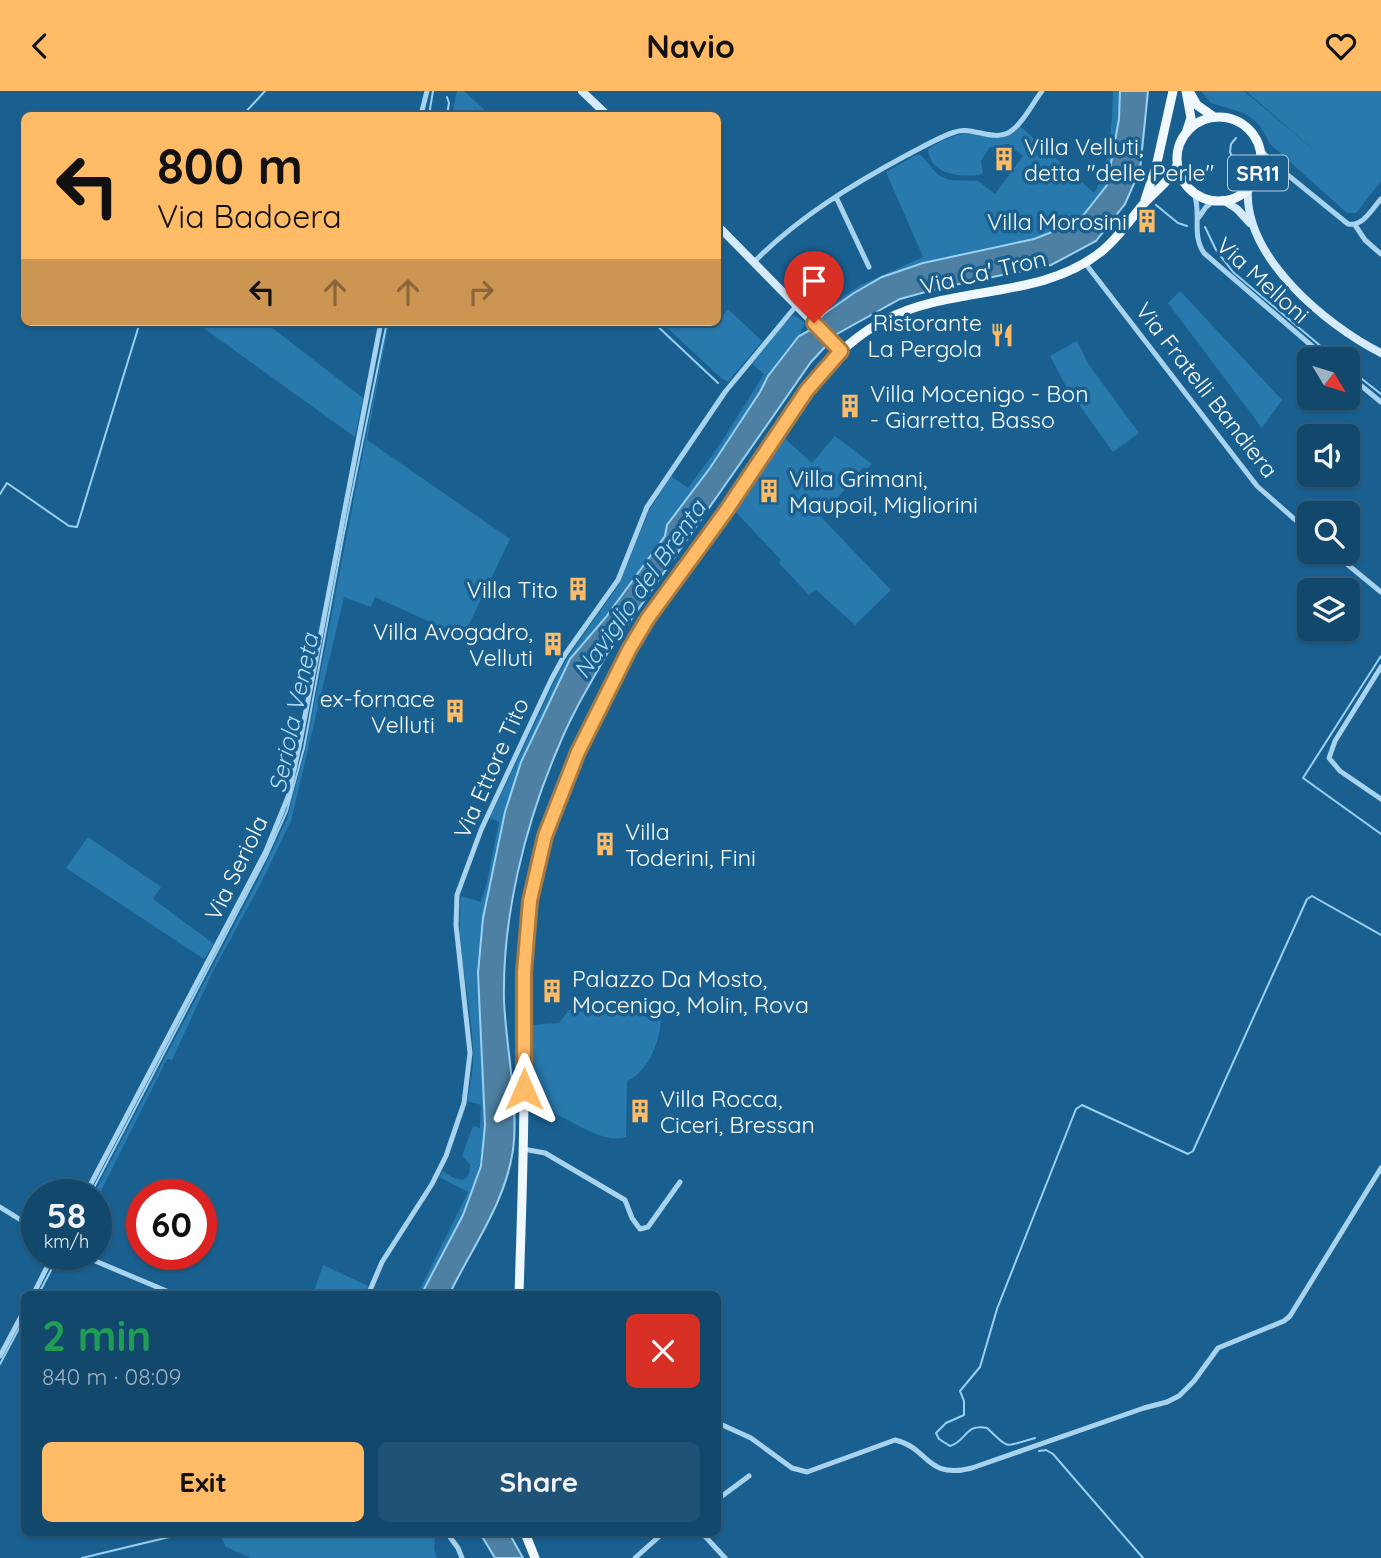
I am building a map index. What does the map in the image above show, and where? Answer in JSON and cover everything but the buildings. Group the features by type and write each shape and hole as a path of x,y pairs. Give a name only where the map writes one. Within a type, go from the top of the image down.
{"main road":[{"path":"582,91 604,112"},
{"path":"1144,202 1156,167 1173,91"},
{"name":"SR11","path":"1156,191 1174,185 1219,200 1236,197 1251,184 1260,162 1254,137 1245,126 1233,119 1214,117 1197,105 1187,91"},
{"name":"SR11","path":"1156,191 1172,175 1177,165 1180,144 1191,118 1187,91"},
{"path":"1187,132 1201,121 1214,117"},
{"path":"1177,165 1181,177 1191,190"},
{"path":"1251,184 1248,205 1254,228"},
{"name":"Via Ca' Tron","path":"519,1291 524,972 530,901 541,851 564,786 600,706 648,618 726,511 807,390 841,351 880,322 906,310 949,298 1043,280 1085,263 1117,237 1156,191"},
{"path":"1219,200 1237,209 1254,228 1280,271 1313,307 1346,333 1381,353"},
{"path":"721,229 841,351"},
{"path":"526,1536 535,1558"}],"street":[{"path":"422,112 427,91"},
{"path":"754,263 772,244 836,197 874,173 954,132 970,130 993,135 1006,134 1018,123 1042,91"},
{"path":"1259,149 1348,224 1355,225 1365,240 1381,254"},
{"path":"1251,184 1274,173 1295,179"},
{"name":"Via Melloni","path":"1191,190 1199,217 1197,239 1207,257 1313,347"},
{"path":"836,197 869,267"},
{"path":"1355,225 1381,199"},
{"name":"Via Melloni","path":"1199,217 1206,207 1219,200"},
{"name":"Via Fratelli Bandiera","path":"1085,263 1257,486 1297,521"},
{"name":"Via Ettore Tito","path":"371,1291 382,1262 432,1184 450,1146 464,1103 470,1053 456,925 457,905 466,869 481,830 551,680 571,646 618,580 647,507 713,409 796,306"},
{"name":"Via Seriola","path":"93,1179 257,869 288,797 380,326"},
{"path":"1360,385 1381,402"},
{"path":"1347,564 1381,592"},
{"path":"1381,667 1335,741 1329,758 1340,771 1381,799"},
{"path":"523,1149 545,1153 625,1200 636,1226 645,1230 680,1182"},
{"path":"721,1424 751,1438 799,1471 815,1470 895,1440 912,1447 937,1468 953,1472 972,1468 1167,1402 1179,1396 1194,1381 1218,1348 1284,1321 1290,1316 1381,1168"},
{"path":"0,1207 21,1220"},
{"path":"112,1268 166,1291"},
{"path":"35,1291 46,1270"},
{"path":"0,1356 21,1317"},
{"path":"721,1497 749,1475"},
{"path":"449,1536 462,1558"},
{"path":"635,1558 660,1536"},
{"path":"705,1536 725,1558"}],"shaded area":[{"path":"457,91 464,91 487,112 453,112"},
{"path":"1113,91 1120,91 1119,119 1107,185 1078,222 1034,239 923,263 882,277 824,314 820,322 814,316 861,285 923,257 886,172 916,155 921,155 938,175 950,180 978,181 995,194 1023,156 1009,144 990,147 981,161 983,174 975,175 957,175 941,170 930,158 928,149 959,135 1006,137 1020,126 1094,193 1100,183 1107,158"},
{"path":"1201,91 1244,91 1321,156 1246,91 1381,91 1381,181 1356,213 1347,213 1270,144 1254,120 1244,113 1211,103"},
{"path":"1180,291 1282,400 1262,428 1168,303"},
{"path":"728,309 762,341 728,382 665,326 721,326 721,318"},
{"path":"794,315 805,323 799,336 768,376 710,468 667,525 665,536 606,617 570,659 521,762 505,812 483,918 478,973 485,1125 481,1166 463,1215 423,1291 419,1291 468,1192 439,1177 443,1171 457,1179 465,1179 468,1176 470,1164 462,1156 473,1126 480,1128 481,1105 467,1101 473,1053 460,916 461,896 481,902 499,822 490,818 557,676 618,586 649,511 671,476 688,488 721,443 764,374 752,364"},
{"path":"201,326 272,326 363,398 355,437"},
{"path":"388,326 367,440 510,539 463,637 375,597 371,607 344,597 291,821 212,973 172,1060 167,1059 107,1179 101,1179 258,880 287,819 306,747"},
{"path":"1077,341 1089,365 1139,433 1113,452 1067,388 1050,356"},
{"path":"835,436 872,464 863,468 821,517 891,590 855,625 816,590 809,595 779,563 781,560 735,511 784,438 812,463"},
{"path":"88,837 161,887 153,899 214,944 204,959 66,868"},
{"path":"569,1010 661,1016 659,1035 652,1054 642,1070 627,1081 626,1137 599,1135 552,1113 532,1111 531,1025 559,1023"},
{"path":"323,1265 368,1286 366,1291 314,1291"},
{"path":"220,1536 435,1536 437,1558 251,1558 226,1547"}],"water":[{"name":"Naviglio del Brenta","path":"1120,91 1148,91 1140,170 1125,204 1096,241 1051,265 900,299 837,334 811,362 607,654 569,724 546,777 518,872 504,969 505,1019 514,1115 513,1150 509,1170 487,1225 451,1291 423,1291 463,1215 481,1166 485,1125 478,973 483,918 505,812 521,762 570,659 606,617 665,536 667,525 710,468 768,376 799,336 812,329 824,314 882,277 923,263 1034,239 1078,222 1107,185 1119,119"},
{"path":"482,1536 511,1536 523,1558 495,1558"}],"waterway":[{"path":"246,112 265,91"},
{"name":"Seriola Veneta","path":"430,112 433,91"},
{"path":"447,97 448,112"},
{"path":"1236,138 1231,144 1230,152 1234,160 1243,161"},
{"path":"1156,205 1178,223 1187,226"},
{"path":"1205,227 1216,250 1233,272 1322,347"},
{"path":"0,494 7,483 69,526 77,527 139,326"},
{"name":"Seriola Veneta","path":"98,1179 266,858 287,811 304,748 386,326"},
{"path":"657,326 718,383"},
{"path":"1360,377 1381,394"},
{"path":"1381,656 1303,778 1381,834"},
{"path":"1035,1438 1008,1445 987,1428 980,1427 970,1430 956,1444 950,1446 939,1439 936,1433 946,1423 964,1415 964,1401 960,1391 980,1367 997,1309 1076,1109 1082,1105 1188,1154 1193,1151 1307,899 1312,896 1381,935"},
{"name":"Seriola Veneta","path":"40,1291 51,1270"},
{"name":"Seriola Veneta","path":"0,1364 21,1325"},
{"path":"1039,1451 1046,1450 1053,1454 1143,1558"},
{"path":"82,1558 174,1536"}],"place":[{"name":"Villa Velluti, detta \"delle Perle\"","path":"1004,159"},
{"name":"Villa Morosini","path":"1147,221"},
{"name":"Ristorante La Pergola","path":"1002,335"},
{"name":"Villa Mocenigo - Bon - Giarretta, Basso","path":"850,406"},
{"name":"Villa Grimani, Maupoil, Migliorini","path":"769,491"},
{"name":"Villa Tito","path":"578,589"},
{"name":"Villa Avogadro, Velluti","path":"553,644"},
{"name":"ex-fornace Velluti","path":"455,711"},
{"name":"Villa Toderini, Fini","path":"605,844"},
{"name":"Palazzo Da Mosto, Mocenigo, Molin, Rova","path":"552,991"},
{"name":"Villa Rocca, Ciceri, Bressan","path":"640,1111"}],"route":[{"path":"524,1089 525,950 530,901 545,836 578,752 648,618 726,511 816,377 841,351 814,323"}]}
